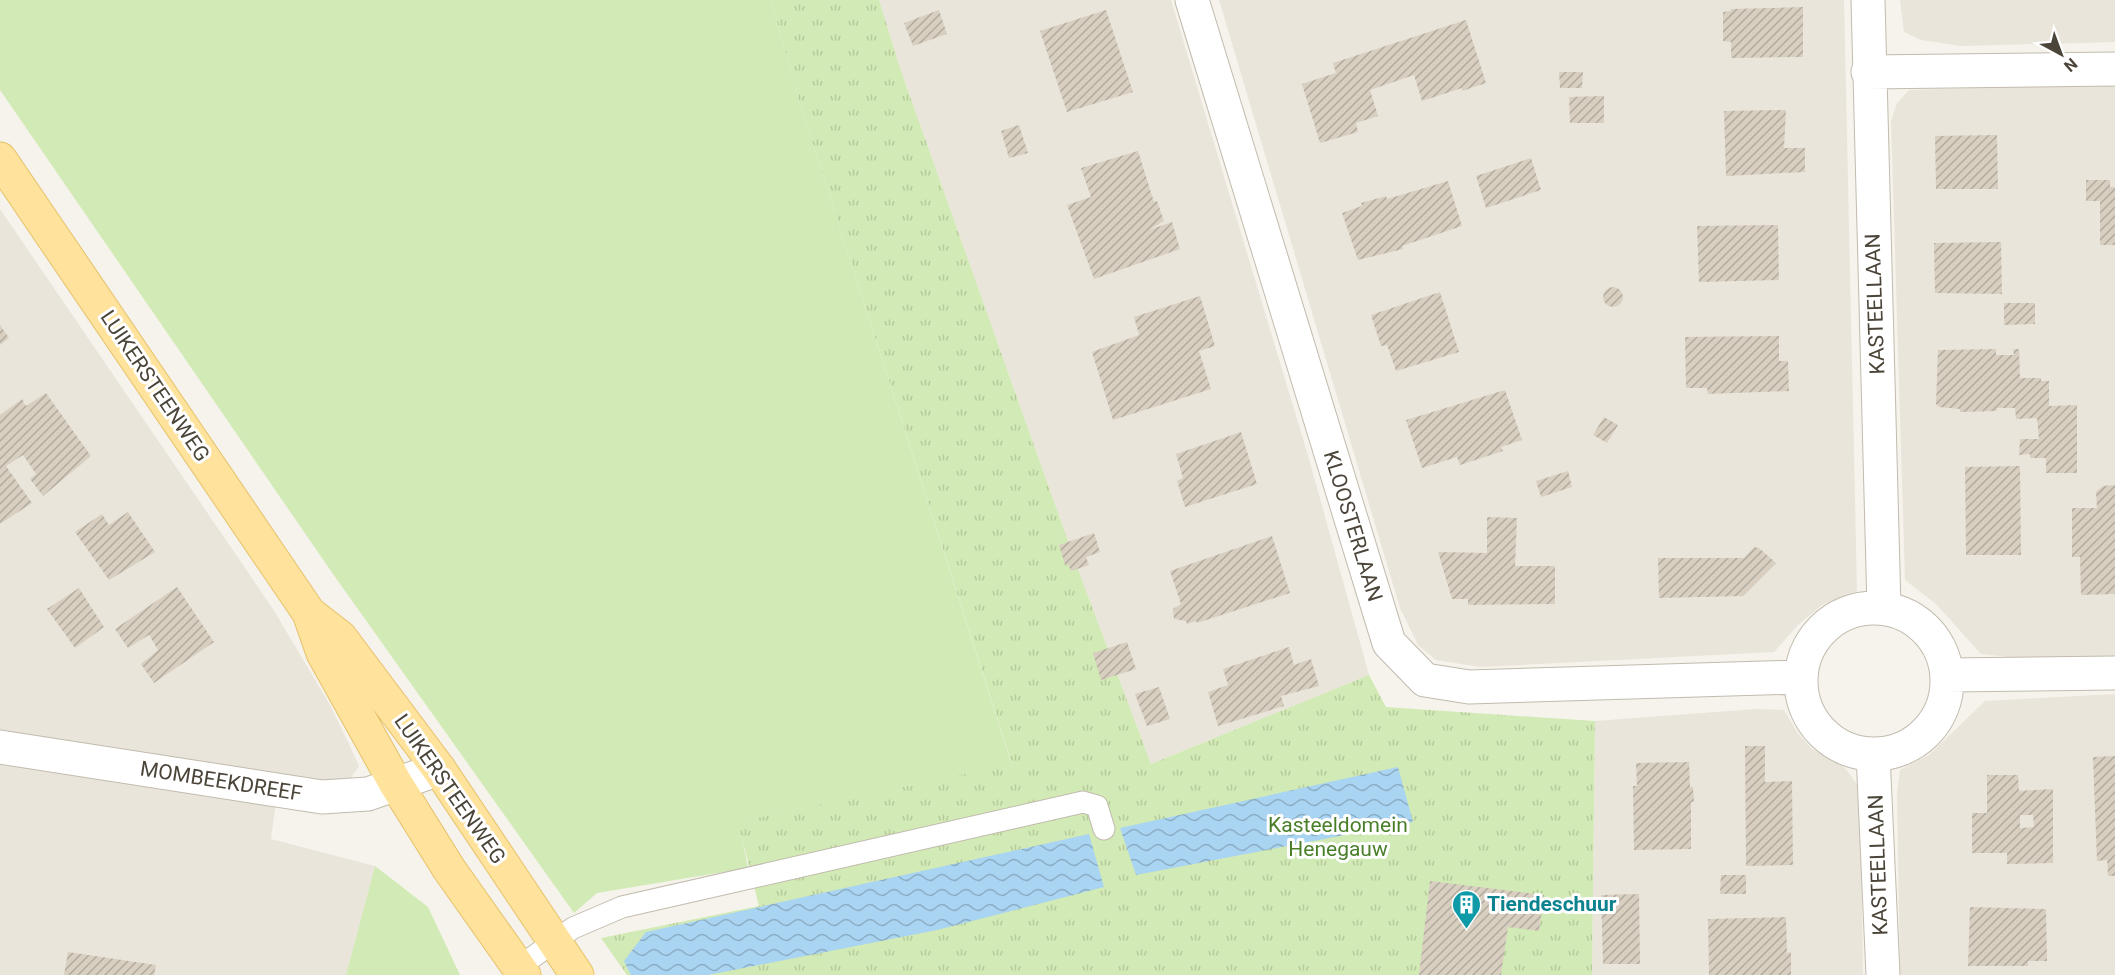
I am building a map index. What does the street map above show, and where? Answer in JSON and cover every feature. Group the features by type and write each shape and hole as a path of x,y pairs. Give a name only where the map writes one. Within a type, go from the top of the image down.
{"main road":[{"name":"LUIKERSTEENWEG","path":"0,159 309,613 323,653 396,784 449,869 521,971"},
{"name":"LUIKERSTEENWEG","path":"309,613 340,637 439,769 578,975"}],"street":[{"name":"KLOOSTERLAAN","path":"1192,0 1389,643 1425,680 1469,687 1800,677"},
{"name":"KASTEELLAAN","path":"1868,0 1868,72 1884,608"},
{"path":"1868,72 2115,69"},
{"path":"1865,608 1884,608 1900,612 1924,627 1943,655 1947,675 1943,704 1926,732 1900,749 1873,754 1847,750 1828,739 1814,723 1802,695 1800,677 1810,643 1822,629 1845,612 1865,608"},
{"path":"1947,675 2115,673"},
{"name":"MOMBEEKDREEF","path":"0,747 322,797 368,794 439,769"},
{"name":"KASTEELLAAN","path":"1873,754 1883,975"}],"lane":[{"path":"521,971 554,940 573,928 622,907 1083,802 1097,806 1104,829"}],"shaded area":[{"path":"879,0 1171,0 1309,459 1369,675 1151,764 1079,572 900,68"},
{"path":"1219,0 1844,0 1857,591 1822,605 1799,624 1774,652 1480,667 1436,660 1418,645 1400,608"},
{"path":"1900,0 2115,0 2115,42 1961,46 1921,40 1904,32"},
{"path":"2115,84 2115,659 2026,659 1981,654 1936,604 1905,580 1891,121 1897,103 1909,90"},
{"path":"0,209 273,609 330,705 349,744 359,766 351,778 340,783 307,779 0,730"},
{"path":"2115,694 2115,975 1900,975 1897,793 1900,770 1929,755 1985,701"},
{"path":"1756,709 1784,710 1797,732 1812,749 1844,767 1860,788 1863,975 1592,975 1595,721"},
{"path":"0,756 276,801 271,839 375,866 346,975 0,975"}],"green space":[{"path":"0,0 771,0 798,97 1012,765 739,822 748,868 597,893 574,913 333,574 0,90"},
{"name":"Kasteeldomein Henegauw","path":"771,0 879,0 900,68 1079,572 1151,764 1369,675 1386,707 1595,721 1592,975 627,975 601,938 759,906 738,822 1012,764 798,97"},
{"path":"375,866 428,907 460,975 346,975"}],"water":[{"path":"1398,767 1413,822 1136,875 1120,828"},
{"path":"1089,834 1104,887 937,930 708,975 631,975 624,961 646,932"}],"building":[{"path":"1803,7 1803,57 1731,58 1731,42 1723,41 1723,12 1731,11 1731,9"},
{"path":"939,10 947,34 913,46 904,23"},
{"path":"1106,10 1133,92 1067,112 1040,31"},
{"path":"1466,20 1486,83 1422,101 1414,75 1370,90 1378,116 1356,123 1358,132 1320,143 1302,84 1336,73 1333,63"},
{"path":"1559,72 1583,72 1582,88 1560,88"},
{"path":"1604,96 1604,123 1570,123 1569,97"},
{"path":"1786,110 1784,148 1805,148 1805,172 1726,176 1724,111"},
{"path":"1019,125 1028,153 1009,158 1001,131"},
{"path":"1997,135 1998,189 1936,189 1935,136"},
{"path":"1138,151 1154,202 1157,201 1164,221 1149,230 1172,222 1180,249 1094,279 1067,205 1091,197 1081,168"},
{"path":"1531,158 1541,190 1486,208 1476,176"},
{"path":"2086,180 2110,180 2110,187 2115,187 2115,245 2100,245 2100,201 2086,201"},
{"path":"1448,181 1462,226 1402,246 1403,249 1358,260 1342,213 1362,206 1361,203 1386,196 1387,199"},
{"path":"1778,225 1779,280 1699,282 1697,226"},
{"path":"2001,242 2002,294 1935,293 1934,243"},
{"path":"1613,287 1620,290 1623,297 1620,304 1613,307 1606,304 1603,297 1606,290"},
{"path":"1440,292 1459,352 1396,371 1387,345 1381,346 1371,315"},
{"path":"1200,296 1215,346 1199,351 1211,389 1113,420 1092,352 1139,335 1134,317"},
{"path":"2004,303 2035,303 2035,324 2004,325"},
{"path":"0,325 9,338 0,345"},
{"path":"1779,336 1779,361 1788,361 1789,391 1708,394 1707,388 1686,388 1685,337"},
{"path":"1996,349 1996,355 2014,355 2013,349 2019,349 2020,378 2041,378 2041,381 2049,381 2049,406 2077,405 2077,473 2046,473 2046,458 2030,458 2030,454 2019,455 2020,439 2039,439 2037,418 2016,419 2015,408 1960,412 1960,409 1939,407 1936,404 1938,350"},
{"path":"1505,390 1522,440 1501,447 1503,451 1460,465 1457,457 1422,468 1406,420"},
{"path":"46,393 91,456 43,496 30,479 36,474 23,455 6,466 32,503 0,524 0,415 22,399 26,406"},
{"path":"1604,417 1618,425 1607,443 1593,435"},
{"path":"1241,432 1257,484 1185,507 1177,481 1183,478 1176,454"},
{"path":"2020,466 2021,555 1966,555 1965,467"},
{"path":"1568,471 1572,487 1541,497 1536,481"},
{"path":"2115,485 2115,594 2081,595 2080,557 2072,557 2072,508 2097,508 2096,492 2103,486"},
{"path":"128,512 155,552 109,580 75,532 102,514 109,525"},
{"path":"1487,517 1517,518 1515,566 1555,566 1555,604 1468,605 1468,599 1452,599 1438,552 1487,553"},
{"path":"1094,533 1100,552 1086,557 1089,565 1071,571 1068,564 1065,565 1059,545"},
{"path":"1272,536 1290,593 1197,623 1196,621 1187,624 1186,621 1174,619 1173,609 1181,604 1170,571"},
{"path":"1754,547 1759,548 1776,563 1743,596 1659,598 1658,558 1744,558"},
{"path":"177,587 214,642 154,683 141,664 158,650 149,635 128,648 115,629"},
{"path":"79,588 104,627 75,648 47,609"},
{"path":"1127,642 1136,669 1101,680 1093,653"},
{"path":"1289,647 1294,665 1311,659 1319,686 1281,696 1284,706 1218,726 1208,692 1228,685 1223,669"},
{"path":"1159,687 1170,719 1147,726 1135,694"},
{"path":"1745,746 1765,746 1765,782 1792,781 1793,865 1746,866"},
{"path":"2115,756 2115,876 2108,876 2107,860 2097,861 2093,757"},
{"path":"1689,762 1690,787 1693,787 1694,802 1691,802 1691,849 1634,850 1633,786 1637,786 1636,763"},
{"path":"1987,775 2018,775 2019,791 2053,789 2053,863 2007,864 2007,853 1972,853 1972,813 1987,813","holes":["2020,815 2033,815 2034,827 2020,828"]},
{"path":"1721,875 1746,875 1746,894 1720,894"},
{"name":"Tiendeschuur","path":"1430,881 1544,895 1539,931 1508,927 1501,975 1419,975"},
{"path":"1639,894 1640,964 1603,964 1601,895"},
{"path":"1970,907 2046,909 2047,961 2028,961 2028,966 1968,966"},
{"path":"1786,917 1787,953 1791,952 1791,975 1709,975 1708,919"},
{"path":"68,952 156,965 154,975 64,975"}],"place":[{"name":"Tiendeschuur","path":"1466,930"}]}
